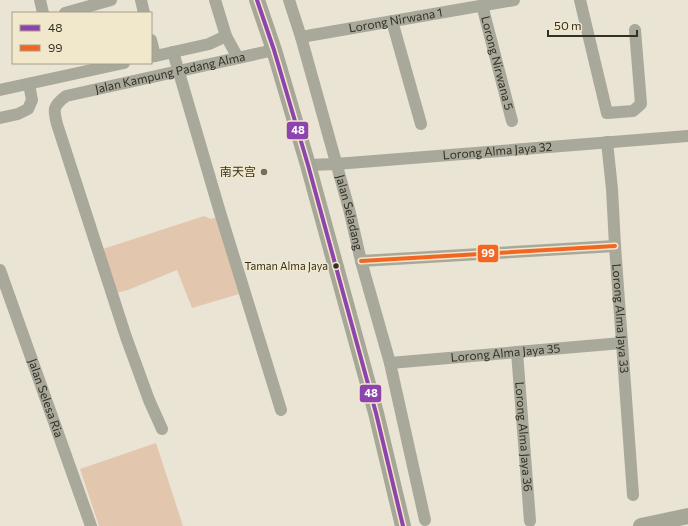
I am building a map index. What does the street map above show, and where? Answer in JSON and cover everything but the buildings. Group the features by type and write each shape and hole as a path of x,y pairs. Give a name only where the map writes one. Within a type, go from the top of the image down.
{"street":[{"path":"40,0 42,12"},
{"path":"69,12 111,0"},
{"path":"141,0 144,12"},
{"path":"215,0 226,36 238,58"},
{"path":"257,0 274,50 308,165 376,413 403,526"},
{"name":"Jalan Seladang","path":"289,0 350,208 361,261 390,363 425,520"},
{"name":"Lorong Nirwana 1","path":"301,37 514,0"},
{"path":"580,0 607,113 633,111 641,104 635,30"},
{"name":"Lorong Nirwana 5","path":"482,6 512,121"},
{"path":"392,21 421,124"},
{"path":"153,56 209,44 226,36"},
{"name":"Jalan Kampung Padang Alma","path":"66,96 274,50"},
{"path":"173,52 219,210 281,410"},
{"path":"0,90 120,64"},
{"path":"62,77 66,96 57,103 54,112 57,124 126,337 149,400 162,430"},
{"path":"0,118 18,114 28,109 32,100 29,84"},
{"name":"Lorong Alma Jaya 32","path":"308,165 688,136"},
{"name":"Lorong Alma Jaya 33","path":"607,142 612,189 633,495"},
{"path":"361,261 615,246"},
{"name":"Jalan Selesa Ria","path":"0,270 91,526"},
{"name":"Lorong Alma Jaya 35","path":"390,363 622,343"},
{"name":"Lorong Alma Jaya 36","path":"517,352 530,521"},
{"path":"641,526 688,516"}],"shaded area":[{"path":"204,216 211,219 218,217 239,294 192,308 177,270 128,290 116,293 103,249"},
{"path":"156,443 183,526 99,526 80,469"}],"transit line":[{"name":"48","path":"257,0 274,50 308,165 376,413 403,526"},
{"name":"99","path":"361,261 615,246"}],"place":[{"name":"南天宫","path":"264,172"},
{"name":"Taman Alma Jaya","path":"336,266"}]}
